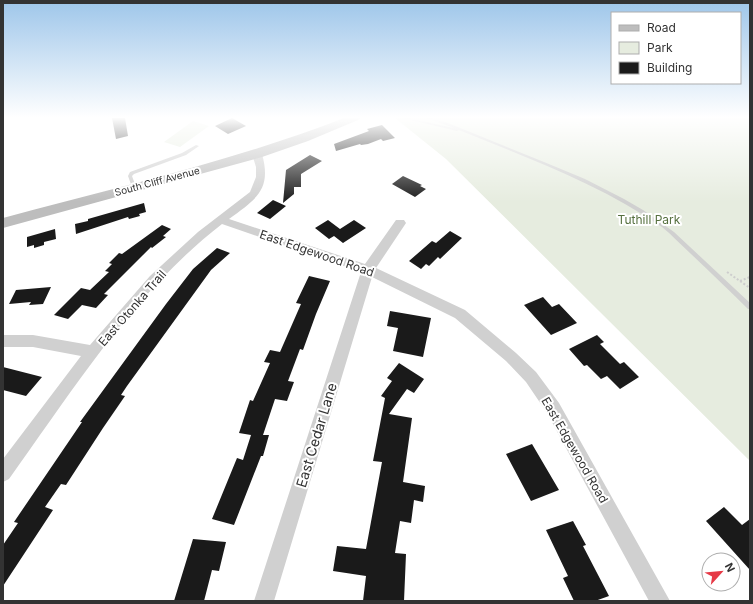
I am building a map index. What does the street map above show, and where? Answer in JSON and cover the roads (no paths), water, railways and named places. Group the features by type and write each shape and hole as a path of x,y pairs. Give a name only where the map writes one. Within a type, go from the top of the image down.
{"main road":[{"name":"South Cliff Avenue","path":"3,223 257,154 280,146"}],"street":[{"name":"East Otonka Trail","path":"3,473 93,352 145,289 192,243 244,203 257,190 260,182 261,169 257,154"},
{"name":"East Edgewood Road","path":"221,220 368,270 460,314 511,356 531,377 553,408 660,601"},
{"name":"East Cedar Lane","path":"264,601 368,270 400,224"},
{"path":"3,341 33,341 93,352"}],"lane":[{"path":"134,187 130,176 132,173 184,154 196,146"},
{"path":"500,146 548,165 603,190 635,207 661,224 674,235 750,308"}],"park label":[{"name":"Tuthill Park","path":"649,219"}]}
